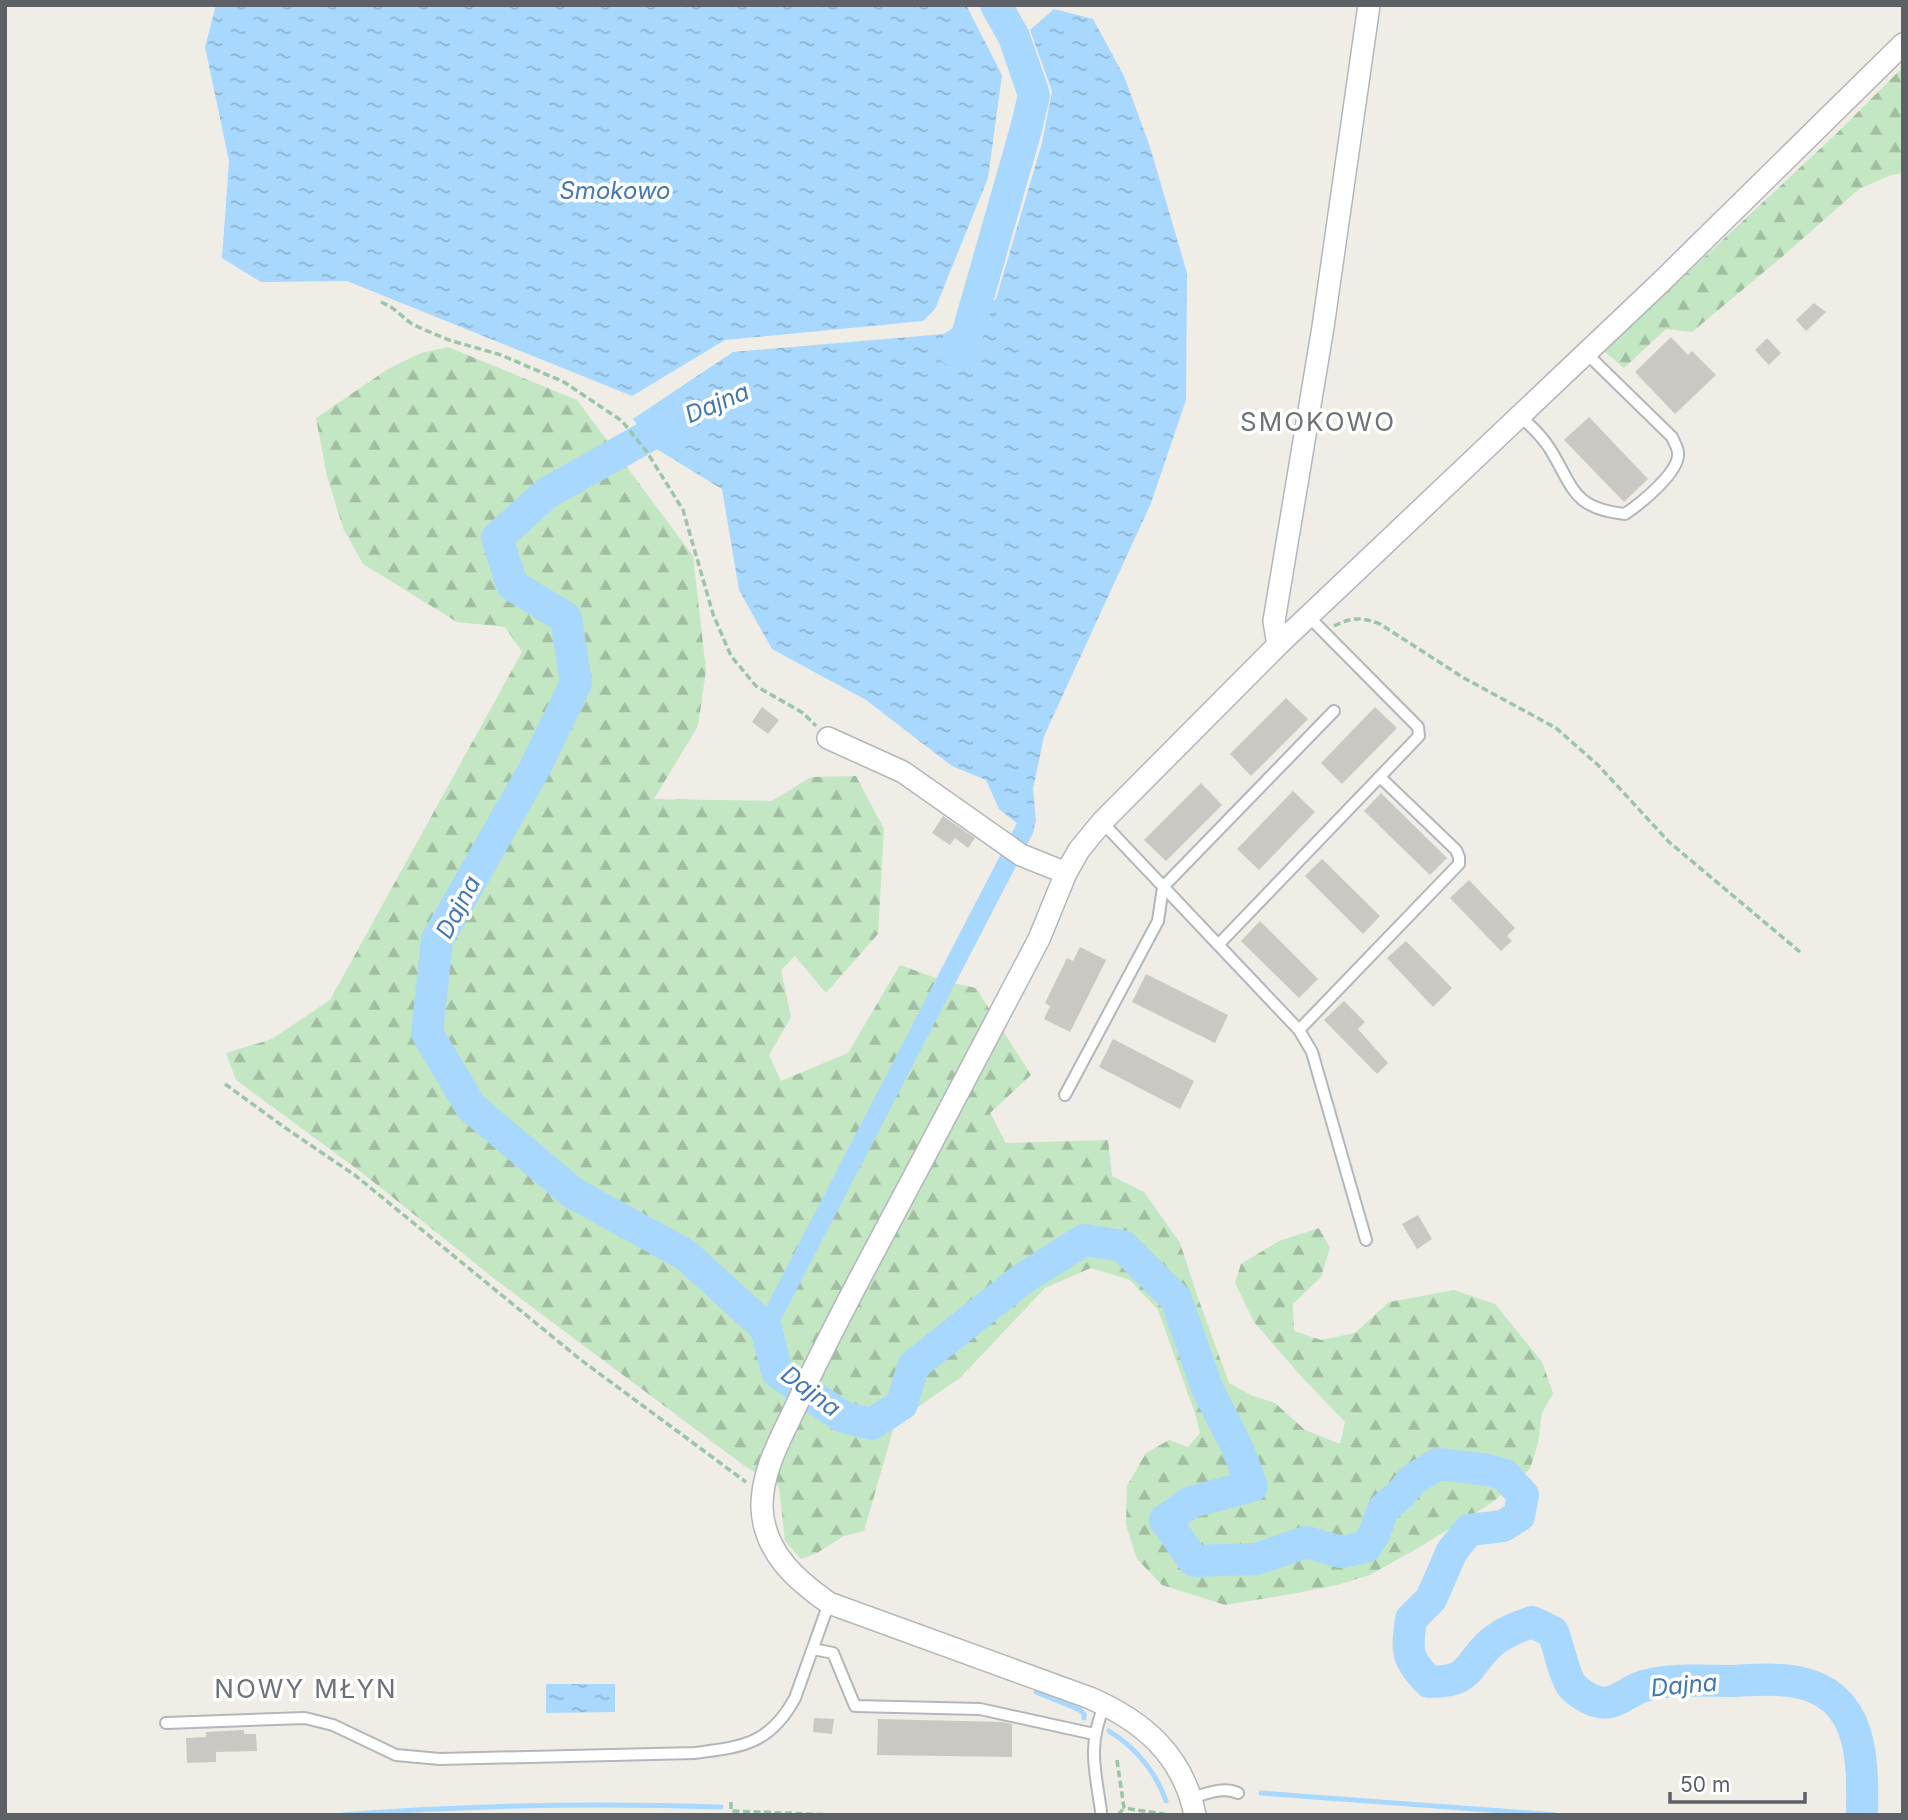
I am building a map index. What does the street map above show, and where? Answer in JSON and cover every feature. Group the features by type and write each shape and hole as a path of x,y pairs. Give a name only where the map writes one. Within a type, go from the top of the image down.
{"street":[{"path":"1278,645 1275,621 1323,327 1369,5"},
{"path":"1193,1807 1174,1763 1159,1743 1139,1724 1105,1704 829,1603 802,1584 783,1564 770,1542 762,1507 765,1478 821,1352 1039,939 1066,873 1079,850 1102,822 1278,645 1315,623 1520,416 1903,44"},
{"path":"828,738 903,772 1021,855 1066,873"}],"lane":[{"path":"1520,416 1550,449 1571,487 1581,499 1594,507 1625,514 1638,506 1676,467 1678,453 1672,438 1586,353"},
{"path":"1218,945 1419,736 1418,727 1315,623"},
{"path":"1065,1095 1158,921 1163,887 1334,711"},
{"path":"1299,1030 1459,864 1460,857 1456,850 1380,777"},
{"path":"1102,822 1299,1030 1312,1052 1366,1240"},
{"path":"166,1723 305,1718 332,1725 396,1755 440,1759 695,1753 732,1748 751,1742 776,1726 795,1698 829,1603"},
{"path":"813,1649 833,1653 855,1706 980,1709 1094,1734"},
{"path":"1101,1811 1094,1758 1094,1734 1105,1704"},
{"path":"1193,1807 1222,1790 1238,1793"}],"path":[{"path":"381,302 425,330 501,355 564,382 622,421 647,452 683,510 713,614 731,656 756,686 803,713 828,738"},
{"path":"1315,623 1365,618 1380,624 1464,678 1556,728 1598,765 1669,842 1800,952"},
{"path":"225,1084 356,1176 581,1360 735,1475 764,1493"},
{"path":"1117,1760 1124,1808 1118,1815"},
{"path":"731,1802 731,1811 834,1815"},
{"path":"1124,1808 1170,1815"}],"green space":[{"path":"1903,67 1903,173 1891,175 1859,189 1692,332 1666,329 1624,368 1604,351 1837,133"},
{"path":"448,347 577,400 693,556 706,670 698,726 654,799 772,801 811,777 856,776 884,829 878,934 826,993 795,956 781,970 791,1017 769,1055 781,1081 848,1053 900,965 947,982 976,988 1031,1075 990,1113 1006,1143 1108,1140 1112,1176 1144,1192 1180,1243 1229,1383 1253,1396 1275,1403 1305,1430 1340,1444 1345,1422 1254,1322 1235,1283 1241,1264 1279,1241 1319,1228 1330,1248 1321,1277 1293,1304 1294,1331 1321,1340 1355,1333 1389,1302 1454,1290 1495,1304 1542,1362 1553,1393 1542,1413 1538,1443 1530,1469 1493,1502 1370,1575 1337,1585 1225,1605 1162,1585 1137,1559 1126,1525 1127,1486 1146,1453 1169,1440 1188,1447 1200,1433 1158,1310 1130,1280 1091,1268 1045,1288 961,1377 895,1423 864,1531 844,1536 817,1553 801,1559 785,1541 779,1487 742,1464 496,1280 361,1172 236,1080 226,1053 272,1039 330,1000 522,652 505,627 457,622 363,564 343,528 327,476 316,418 388,369 421,353"}],"water":[{"name":"Smokowo","path":"216,5 966,5 1002,75 988,178 935,309 923,321 725,340 632,396 347,281 261,282 222,258 229,161 205,47"},
{"path":"1054,9 1093,19 1124,76 1150,147 1187,273 1186,400 1151,503 1044,736 1033,789 1036,821 1032,835 999,809 986,780 952,766 866,700 772,649 739,590 722,489 655,448 633,419 733,352 944,334 996,299 1042,143 1052,91 1030,30"},
{"path":"546,1684 615,1684 615,1712 546,1713"}],"building":[{"path":"1814,303 1826,312 1806,331 1796,320"},
{"path":"1671,337 1688,355 1692,351 1716,375 1675,414 1635,372"},
{"path":"1767,338 1781,353 1769,365 1755,350"},
{"path":"1589,417 1648,479 1624,502 1564,440"},
{"path":"1286,698 1308,719 1251,776 1230,754"},
{"path":"762,707 779,720 768,734 752,722"},
{"path":"1375,707 1397,728 1342,784 1321,763"},
{"path":"1201,783 1222,805 1166,861 1144,840"},
{"path":"1293,791 1315,812 1259,870 1237,849"},
{"path":"1381,793 1447,858 1430,875 1364,811"},
{"path":"943,816 975,838 968,848 955,838 950,845 932,833"},
{"path":"1322,859 1380,916 1363,934 1305,876"},
{"path":"1469,880 1515,928 1507,936 1512,941 1501,951 1450,898"},
{"path":"1260,921 1318,979 1299,998 1241,941"},
{"path":"1406,941 1452,988 1433,1007 1387,958"},
{"path":"1080,947 1106,960 1070,1032 1044,1019 1050,1006 1045,1003 1067,958 1073,961"},
{"path":"1146,974 1228,1015 1215,1043 1132,1002"},
{"path":"1344,1001 1365,1022 1358,1029 1388,1063 1377,1074 1324,1020"},
{"path":"1113,1039 1194,1081 1180,1109 1099,1067"},
{"path":"1418,1215 1432,1239 1417,1249 1402,1224"},
{"path":"814,1718 834,1719 832,1734 813,1732"},
{"path":"878,1719 1012,1724 1012,1757 877,1755"},
{"path":"244,1730 244,1734 256,1734 257,1751 216,1752 216,1762 187,1763 186,1738 206,1737 206,1732"}],"waterway":[{"name":"Dajna","path":"953,350 964,346 1034,95 1014,37 996,5"},
{"name":"Dajna","path":"684,416 547,493 497,538 512,585 566,618 576,683 536,766 437,940 427,1033 471,1107 573,1193 686,1255 766,1328 777,1372 843,1417 872,1424 902,1404 913,1366 1021,1280 1084,1240 1123,1246 1176,1299 1207,1388 1237,1447 1252,1486 1191,1502 1165,1520 1194,1561 1256,1559 1306,1542 1341,1552 1366,1547 1383,1509 1401,1494 1413,1479 1438,1464 1488,1470 1505,1475 1523,1495 1519,1516 1503,1526 1469,1530 1452,1551 1431,1599 1411,1619 1410,1653 1412,1660 1429,1682 1461,1676 1497,1638 1532,1622 1553,1632 1565,1671 1574,1688 1602,1703 1615,1701 1644,1686 1666,1682 1797,1682 1819,1689 1836,1701 1847,1715 1860,1752 1862,1815"},
{"path":"766,1328 1024,830"},
{"path":"1036,1692 1080,1710 1084,1718"},
{"path":"1109,1731 1144,1761 1166,1801"},
{"path":"1261,1793 1556,1815"},
{"path":"343,1815 532,1806 721,1807"}],"district":[{"name":"SMOKOWO","path":"1318,421"},
{"name":"NOWY MŁYN","path":"306,1688"}]}
